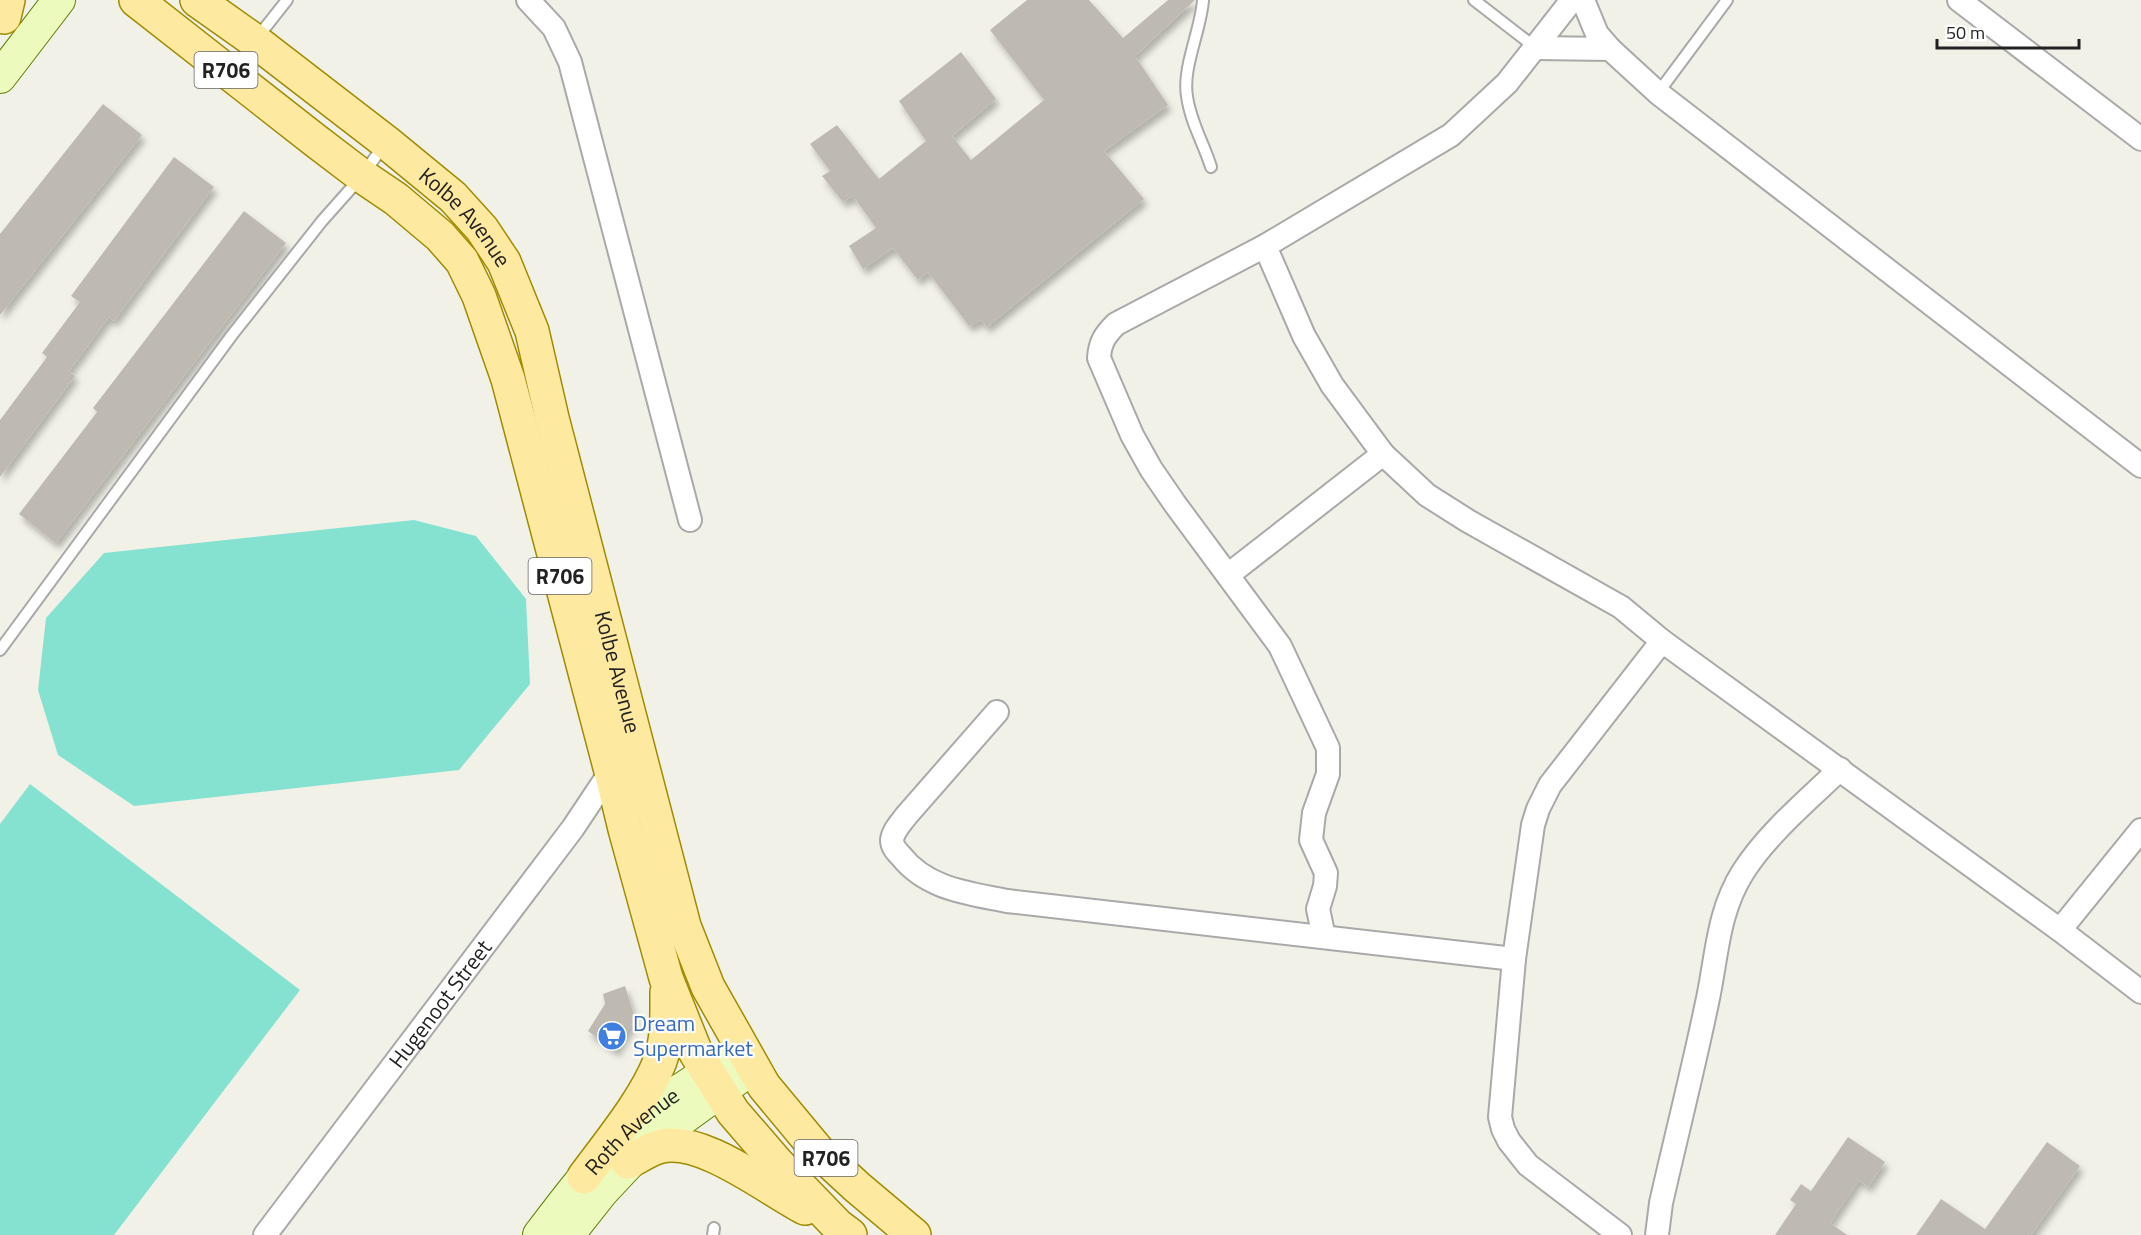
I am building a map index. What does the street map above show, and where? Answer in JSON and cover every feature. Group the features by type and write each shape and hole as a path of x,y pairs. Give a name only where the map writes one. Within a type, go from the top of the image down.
{"main road":[{"name":"Kolbe Avenue","path":"136,0 362,176 396,199 440,236 462,261 479,296 508,379 627,840 666,978 696,1053 733,1112 777,1163 844,1230"},
{"name":"Kolbe Avenue","path":"204,4 386,142 453,197 482,229 504,262 532,331 552,418 684,926 708,987 764,1086 818,1151 857,1188 914,1235"},
{"path":"584,1177 636,1104 660,1061 666,1035 666,978"},
{"path":"628,1161 658,1146 693,1147 741,1170 844,1230"}],"street":[{"path":"0,77 59,0"},
{"path":"528,0 554,28 570,62 690,520"},
{"path":"1324,937 1318,909 1325,886 1326,873 1311,840 1314,813 1328,774 1328,748 1280,646 1175,504 1132,435 1099,358 1100,345 1105,334 1116,324 1265,246 1451,135 1507,83 1572,0"},
{"path":"1583,0 1597,34 1658,93 2141,466"},
{"path":"1959,0 2141,139"},
{"path":"1536,48 1610,49"},
{"path":"1265,246 1304,336 1326,375 1383,454 1427,495 1468,521 1621,607 1662,641 2060,930 2141,992"},
{"path":"1228,575 1383,454"},
{"path":"1620,1235 1528,1165 1517,1154 1503,1128 1500,1117 1514,959 1533,825 1538,809 1550,785 1662,641"},
{"path":"997,712 896,830 892,839 893,847 905,862 935,884 1007,901 1514,959"},
{"path":"1656,1235 1707,1003 1716,943 1727,903 1743,872 1758,853 1787,820 1840,769"},
{"name":"Hugenoot Street","path":"265,1235 573,828 611,771"},
{"path":"2060,930 2141,830"},
{"name":"Roth Avenue","path":"539,1235 584,1177 630,1129 713,1082 748,1059"},
{"name":"Roth Avenue","path":"568,1235 628,1161 713,1082"}],"lane":[{"path":"255,41 287,0"},
{"path":"1203,0 1186,94 1191,115 1211,167"},
{"path":"1474,0 1536,48"},
{"path":"1658,93 1728,0"},
{"path":"0,650 232,335 322,221 362,176 386,142"}],"shaded area":[{"path":"414,520 476,536 526,599 530,684 459,770 134,806 58,755 38,690 46,618 104,553"},
{"path":"30,784 300,990 114,1235 0,1235 0,824"}],"building":[{"path":"1027,0 1089,0 1123,38 1168,0 1195,0 1135,56 1168,105 1104,151 1144,199 987,327 981,320 969,326 928,272 918,280 893,248 863,269 849,246 876,228 853,196 843,202 822,176 830,171 810,144 837,125 879,179 926,141 899,101 961,52 996,99 952,136 971,160 1044,100 990,30"},
{"path":"103,104 142,135 0,315 0,234"},
{"path":"174,157 214,187 114,321 109,317 69,371 75,376 0,477 0,420 47,357 42,353 80,302 71,296"},
{"path":"244,211 286,243 56,543 19,514 97,412 93,408"},
{"path":"625,986 635,1018 616,1051 588,1031 605,1004 603,994"},
{"path":"1848,1137 1885,1162 1868,1187 1859,1180 1830,1223 1847,1235 1775,1235 1796,1204 1790,1200 1801,1184 1811,1191"},
{"path":"2047,1142 2080,1166 2031,1235 1916,1235 1941,1199 1985,1229"}],"place":[{"name":"Dream Supermarket","path":"612,1036"}]}
